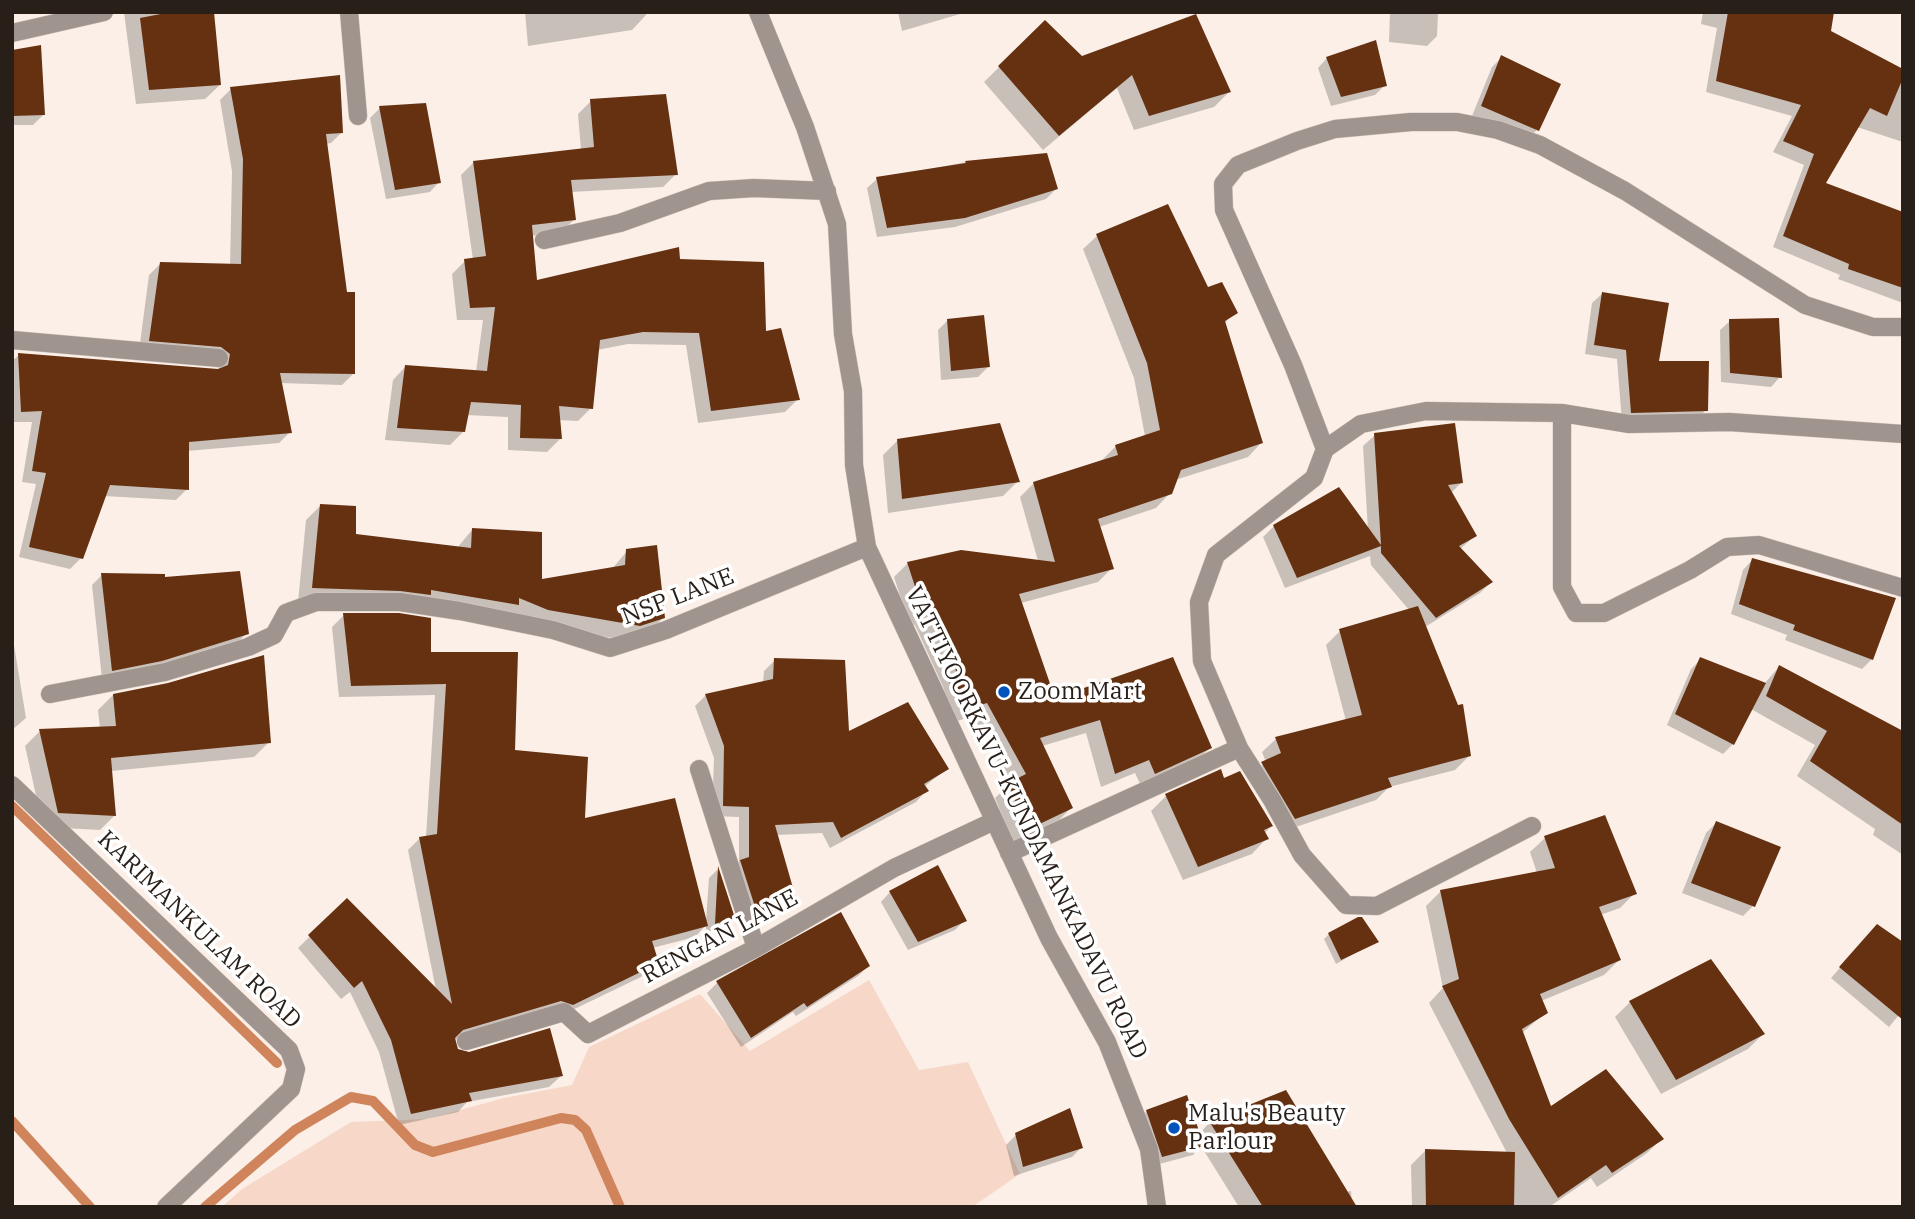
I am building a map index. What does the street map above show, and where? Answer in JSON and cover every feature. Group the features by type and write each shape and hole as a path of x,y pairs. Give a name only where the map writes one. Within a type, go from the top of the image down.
{"street":[{"path":"12,33 104,12"},
{"path":"349,12 358,116"},
{"name":"VATTIYOORKAVU-KUNDAMANKADAVU ROAD","path":"758,12 827,191 837,224 843,334 853,391 854,465 867,547 1048,938 1107,1042 1149,1149 1157,1207"},
{"path":"1325,449 1293,365 1228,222 1224,210 1223,184 1238,165 1297,141 1335,130 1411,122 1457,122 1497,130 1540,145 1625,191 1805,305 1873,327 1903,327"},
{"path":"544,240 620,223 709,191 754,188 827,191"},
{"path":"12,340 219,358"},
{"path":"1532,826 1377,905 1346,905 1302,855 1239,748 1202,661 1199,602 1216,555 1314,478 1325,449 1361,424 1426,411 1562,413 1629,424 1729,422 1903,435"},
{"path":"1562,413 1562,587 1576,613 1604,613 1690,570 1727,547 1759,545 1903,588"},
{"name":"NSP LANE","path":"50,694 164,671 248,647 274,635 286,613 316,602 400,602 460,611 553,630 610,648 666,630 867,547"},
{"path":"1009,853 1239,748"},
{"path":"699,769 757,948"},
{"name":"KARIMANKULAM ROAD","path":"12,785 289,1050 296,1069 290,1089 166,1207"},
{"name":"RENGAN LANE","path":"466,1041 564,1012 588,1034 757,948 894,868 995,821"}],"shaded area":[{"path":"869,980 919,1070 968,1062 1020,1174 972,1207 222,1207 242,1189 351,1122 427,1119 504,1098 572,1085 589,1047 700,994 750,1051"}],"building":[{"path":"171,12 214,12 221,85 149,90 140,18"},
{"path":"1728,12 1834,12 1831,31 1903,69 1903,78 1887,116 1870,108 1826,183 1903,212 1903,288 1848,269 1849,264 1783,236 1814,154 1783,141 1801,105 1716,81"},
{"path":"1196,14 1231,92 1149,116 1132,75 1059,136 998,66 1045,20 1082,56"},
{"path":"1376,40 1387,86 1341,97 1326,57"},
{"path":"41,45 45,115 12,116 12,50"},
{"path":"1501,55 1561,84 1539,131 1481,106"},
{"path":"340,75 343,133 326,134 347,292 355,292 355,374 280,373 292,433 189,442 189,490 110,485 83,559 29,547 46,473 32,471 42,411 21,412 18,353 218,369 228,365 230,354 221,347 149,341 160,262 241,264 243,159 230,87"},
{"path":"666,94 678,175 571,180 576,220 532,225 537,280 679,247 680,259 764,262 766,331 781,328 800,400 711,411 699,333 643,332 600,340 593,409 559,406 562,439 520,438 521,405 471,402 465,432 397,428 405,365 487,371 495,307 470,308 464,259 486,256 473,161 594,147 590,99"},
{"path":"426,103 441,183 395,190 379,106"},
{"path":"1047,153 1058,189 965,218 887,228 876,177 966,163 965,161"},
{"path":"1168,204 1208,287 1222,282 1238,313 1225,321 1263,443 1181,470 1172,494 1098,519 1114,569 1019,594 1055,698 1173,657 1212,748 1155,774 1149,760 1115,774 1100,720 1040,738 1073,808 1027,830 1008,783 1026,774 987,703 965,710 949,682 959,677 929,612 924,614 907,562 961,550 1055,562 1033,482 1118,455 1115,445 1160,430 1147,363 1096,234"},
{"path":"1602,292 1669,303 1659,361 1709,361 1708,411 1631,413 1626,350 1594,345"},
{"path":"984,315 990,367 951,371 947,319"},
{"path":"1779,318 1782,378 1730,373 1729,319"},
{"path":"1000,423 1020,482 902,499 897,439"},
{"path":"1455,423 1463,483 1448,485 1477,536 1459,546 1493,582 1436,618 1381,553 1381,546 1297,578 1273,525 1339,487 1381,545 1374,433"},
{"path":"320,504 356,506 356,534 471,548 472,528 542,532 542,579 625,565 626,549 657,545 665,618 640,626 548,610 519,598 519,605 431,590 431,595 400,591 312,588"},
{"path":"1752,558 1896,598 1873,660 1793,630 1795,625 1739,604"},
{"path":"240,571 249,634 162,661 112,671 101,573 165,574 165,577"},
{"path":"1418,606 1458,705 1463,704 1471,756 1388,778 1392,787 1295,819 1261,762 1281,753 1275,737 1362,715 1339,629"},
{"path":"343,613 399,613 431,618 431,652 518,652 515,750 588,757 585,818 675,798 708,926 652,941 659,963 573,1005 561,1001 463,1030 455,1038 458,1049 469,1052 550,1028 563,1076 469,1093 472,1101 411,1114 391,1040 362,981 354,988 308,935 347,898 452,1004 419,837 437,834 446,684 351,686"},
{"path":"264,655 271,743 111,758 116,816 58,813 39,729 116,726 113,694 168,683"},
{"path":"1700,657 1766,683 1734,745 1675,714"},
{"path":"774,658 845,660 849,731 908,702 949,769 924,784 929,791 841,838 833,822 775,825 797,902 757,913 740,860 749,857 749,807 723,806 724,746 705,694 773,679"},
{"path":"1779,665 1903,731 1903,825 1810,761 1827,731 1766,696"},
{"path":"1221,769 1224,778 1240,771 1273,826 1264,830 1269,839 1198,867 1165,794"},
{"path":"1605,815 1637,894 1599,907 1621,960 1540,994 1548,1013 1522,1029 1551,1106 1606,1069 1664,1139 1612,1173 1606,1165 1558,1198 1509,1119 1442,986 1459,979 1440,890 1555,868 1544,836"},
{"path":"1716,821 1781,847 1755,907 1691,883"},
{"path":"938,865 967,921 918,942 889,891"},
{"path":"718,866 735,918 715,924"},
{"path":"841,912 870,966 807,1007 804,1003 751,1038 716,981"},
{"path":"1362,917 1379,942 1341,960 1328,933"},
{"path":"1877,924 1903,942 1903,1020 1839,967"},
{"path":"1711,959 1765,1034 1676,1080 1629,1001"},
{"path":"1286,1090 1357,1207 1263,1207 1209,1121"},
{"name":"Malu's Beauty Parlour","path":"1187,1095 1204,1146 1162,1157 1146,1110"},
{"path":"1070,1108 1083,1148 1023,1167 1015,1133"},
{"path":"1425,1149 1515,1152 1514,1207 1426,1207"}],"waterway":[{"path":"12,806 277,1063"},
{"path":"205,1207 295,1130 351,1097 373,1101 415,1145 433,1152 561,1118 575,1120 586,1130 620,1207"},
{"path":"12,1121 90,1207"}],"place":[{"name":"Zoom Mart","path":"1004,692"},
{"name":"Malu's Beauty Parlour","path":"1174,1128"}]}
